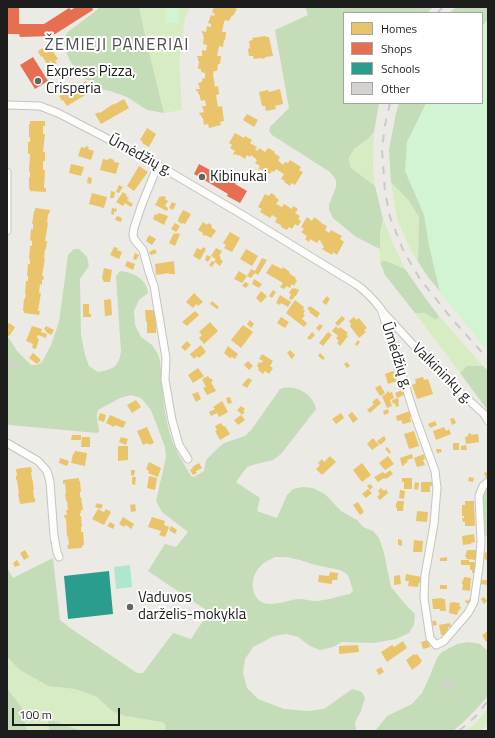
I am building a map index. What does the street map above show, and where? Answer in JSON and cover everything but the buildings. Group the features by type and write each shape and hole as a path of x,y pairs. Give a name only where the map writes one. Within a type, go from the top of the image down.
{"street":[{"name":"Ūmėdžių g.","path":"7,105 30,105 45,108 158,165 361,288 375,300 381,309 415,416 435,470 437,488 434,524 425,575 424,598 430,638 436,644 444,641 468,613 474,602 479,567 479,496 483,486 488,482"},
{"path":"158,165 142,204 133,235 134,239 143,250 154,286 166,358 166,380 172,420 179,445 188,459"},
{"path":"7,172 7,231"},
{"name":"Valkininkų g.","path":"381,309 449,382 484,414 488,421"},
{"path":"7,443 38,461 48,471 54,536 59,557"}],"green space":[{"path":"99,7 139,7 164,113 147,110 127,97 95,87 90,81 83,78 70,61 62,40 69,31"},
{"path":"139,7 190,7 185,18 179,63 182,110 164,113"},
{"path":"166,7 179,7 179,23 165,23"},
{"path":"305,7 433,7 428,12 343,12 343,104 379,104 374,132 367,140 354,149 349,158 350,167 375,186 383,219 380,233 380,249 356,237 333,218 329,210 329,205 336,187 336,180 330,172 272,135 269,131 270,127 289,108 275,30 308,15"},
{"path":"456,7 488,7 488,350 428,277 418,262 419,217 409,201 391,182 389,150 399,104 483,104 483,12 450,12"},
{"path":"488,19 488,350 440,292 429,246 424,215 405,171 407,142 426,104 483,104 483,25"},
{"path":"374,132 373,168 375,186 350,167 350,156 354,150 367,140"},
{"path":"391,182 409,201 419,217 418,262 410,249 397,219"},
{"path":"383,219 405,269 386,261 380,262 380,233"},
{"path":"74,249 79,249 87,257 89,266 80,279 81,334 85,355 89,366 98,372 114,367 120,357 121,352 116,276 120,271 130,273 138,277 145,284 148,293 139,300 134,311 135,325 141,337 152,345 158,354 167,423 177,452 191,476 194,477 204,471 206,460 224,443 245,436 252,429 280,389 297,389 307,394 311,398 316,409 281,454 273,460 247,467 236,482 260,498 257,511 277,518 287,495 293,489 303,487 313,488 325,494 341,511 357,520 363,527 373,531 379,538 384,553 391,587 415,614 414,625 409,633 396,639 373,643 342,642 333,647 320,650 310,646 298,637 286,634 274,636 253,647 245,659 243,673 247,688 258,699 284,709 309,711 324,709 352,689 362,692 365,698 361,711 355,722 356,731 166,731 165,724 162,722 125,716 112,711 97,697 75,689 48,686 20,670 7,657 7,568 13,578 53,558 60,620 137,673 143,673 173,633 191,639 209,612 148,571 165,544 176,547 188,532 162,512 156,501 166,457 165,447 151,410 141,398 131,395 120,398 98,410 97,418 99,431 97,433 9,425 7,423 7,338 9,338 17,351 31,365 37,365 42,362 51,345 59,322 68,255","holes":["275,557 286,557 340,570 347,574 353,591 350,594 315,601 298,599 273,604 262,602 258,599 253,590 253,582 256,572 264,563 271,559"]},
{"path":"386,261 405,269 439,316 436,320 425,313 415,313 385,275 380,262"},
{"path":"415,313 425,313 436,319 439,316 483,366 467,366 460,373"},
{"path":"467,366 483,366 488,371 488,411 460,373"},
{"path":"488,485 488,537 484,535 482,501 483,491"},
{"path":"130,565 132,587 116,589 114,567"},
{"path":"469,642 480,644 488,651 488,696 462,723 453,731 375,731 387,716 412,704 422,693 437,658 442,652 457,644"},
{"path":"7,657 20,670 48,686 75,689 97,697 112,711 125,716 162,722 165,724 166,731 82,731 48,719 49,731 27,731 21,707 7,688"},
{"path":"7,688 21,707 27,731 7,731"},
{"path":"488,708 488,723 481,731 465,731 475,724"},
{"path":"48,719 82,731 49,731"}],"railway":[{"path":"438,12 443,7"},
{"path":"390,104 382,149 385,192 390,217 403,250 420,279 451,318 488,359"},
{"path":"459,731 476,716 488,701"}],"place":[{"name":"Express Pizza, Crisperia","path":"38,81"},
{"name":"Kibinukai","path":"202,177"},
{"name":"Vaduvos darželis-mokykla","path":"130,607"}],"district":[{"name":"ŽEMIEJI PANERIAI","path":"117,46"}]}
